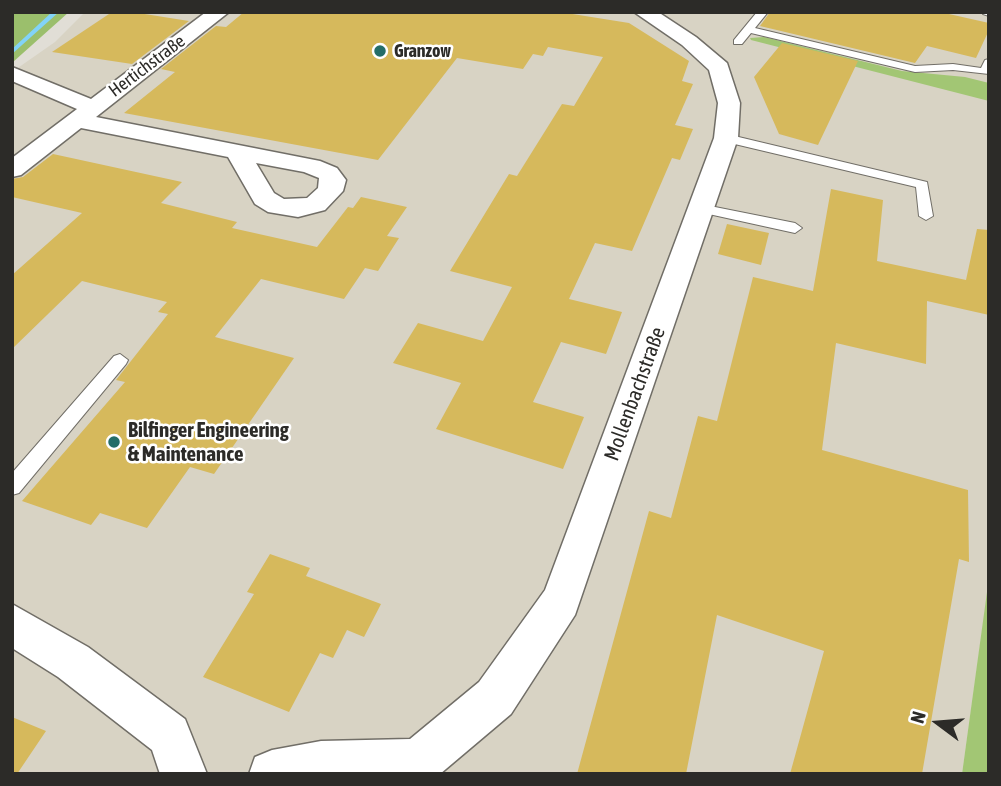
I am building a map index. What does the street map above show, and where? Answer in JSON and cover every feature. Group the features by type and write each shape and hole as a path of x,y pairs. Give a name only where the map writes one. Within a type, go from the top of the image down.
{"street":[{"name":"Hertichstraße","path":"12,170 219,12"},
{"name":"Mollenbachstraße","path":"272,774 321,764 423,768 495,698 561,601 726,138 729,103 719,68 689,41 644,12"},
{"path":"12,73 83,114"},
{"name":"Hertichstraße","path":"83,114 238,153"},
{"path":"12,624 72,662 169,735 184,774"}],"lane":[{"path":"738,42 763,12"},
{"path":"750,30 915,69 987,69"},
{"path":"726,138 922,186 926,216"},
{"path":"700,208 795,228"},
{"path":"12,487 120,360"}],"shaded area":[{"path":"85,12 989,12 989,581 962,774 12,774 12,72 55,42"}],"green space":[{"path":"14,12 69,12 13,62"},
{"path":"764,37 902,71 965,77 989,83 989,101 750,38"},
{"path":"989,581 989,774 962,774 987,592"}],"building":[{"path":"112,12 132,12 189,21 132,64 52,52"},
{"path":"244,12 560,12 629,23 689,61 682,81 693,84 675,125 693,129 680,160 672,158 632,251 595,243 569,299 622,312 606,354 561,342 533,402 584,417 563,469 436,429 461,383 393,363 418,323 483,341 512,287 450,271 509,174 517,176 562,104 574,106 603,57 548,47 543,56 533,54 523,69 457,58 378,160 124,113 175,72 161,69 216,26 226,27"},
{"path":"770,12 940,12 989,23 989,30 976,58 927,46 915,63 760,26"},
{"path":"782,43 858,61 818,145 779,134 754,77"},
{"path":"53,154 182,182 161,203 237,222 232,228 317,247 348,207 353,208 361,197 407,207 387,236 399,238 378,271 365,268 344,299 261,279 215,337 294,358 214,474 190,467 147,528 100,513 91,525 22,501 125,382 116,380 168,314 158,312 167,302 82,281 12,349 12,275 82,213 12,197 12,179 23,177"},
{"path":"831,189 883,200 877,261 966,280 977,229 989,230 989,315 927,301 926,364 836,343 822,450 968,490 969,562 959,559 922,774 790,774 824,651 717,615 686,774 577,774 649,511 671,518 698,416 717,421 753,277 813,291"},
{"path":"727,224 769,233 761,265 718,254"},
{"path":"270,554 310,568 306,576 381,604 364,637 347,630 333,658 320,653 289,712 203,677 254,594 247,592"},
{"path":"12,717 46,731 17,774 12,774"}],"waterway":[{"path":"12,52 56,12"}],"place":[{"name":"Granzow","path":"380,51"},
{"name":"Bilfinger Engineering & Maintenance","path":"114,442"}]}
